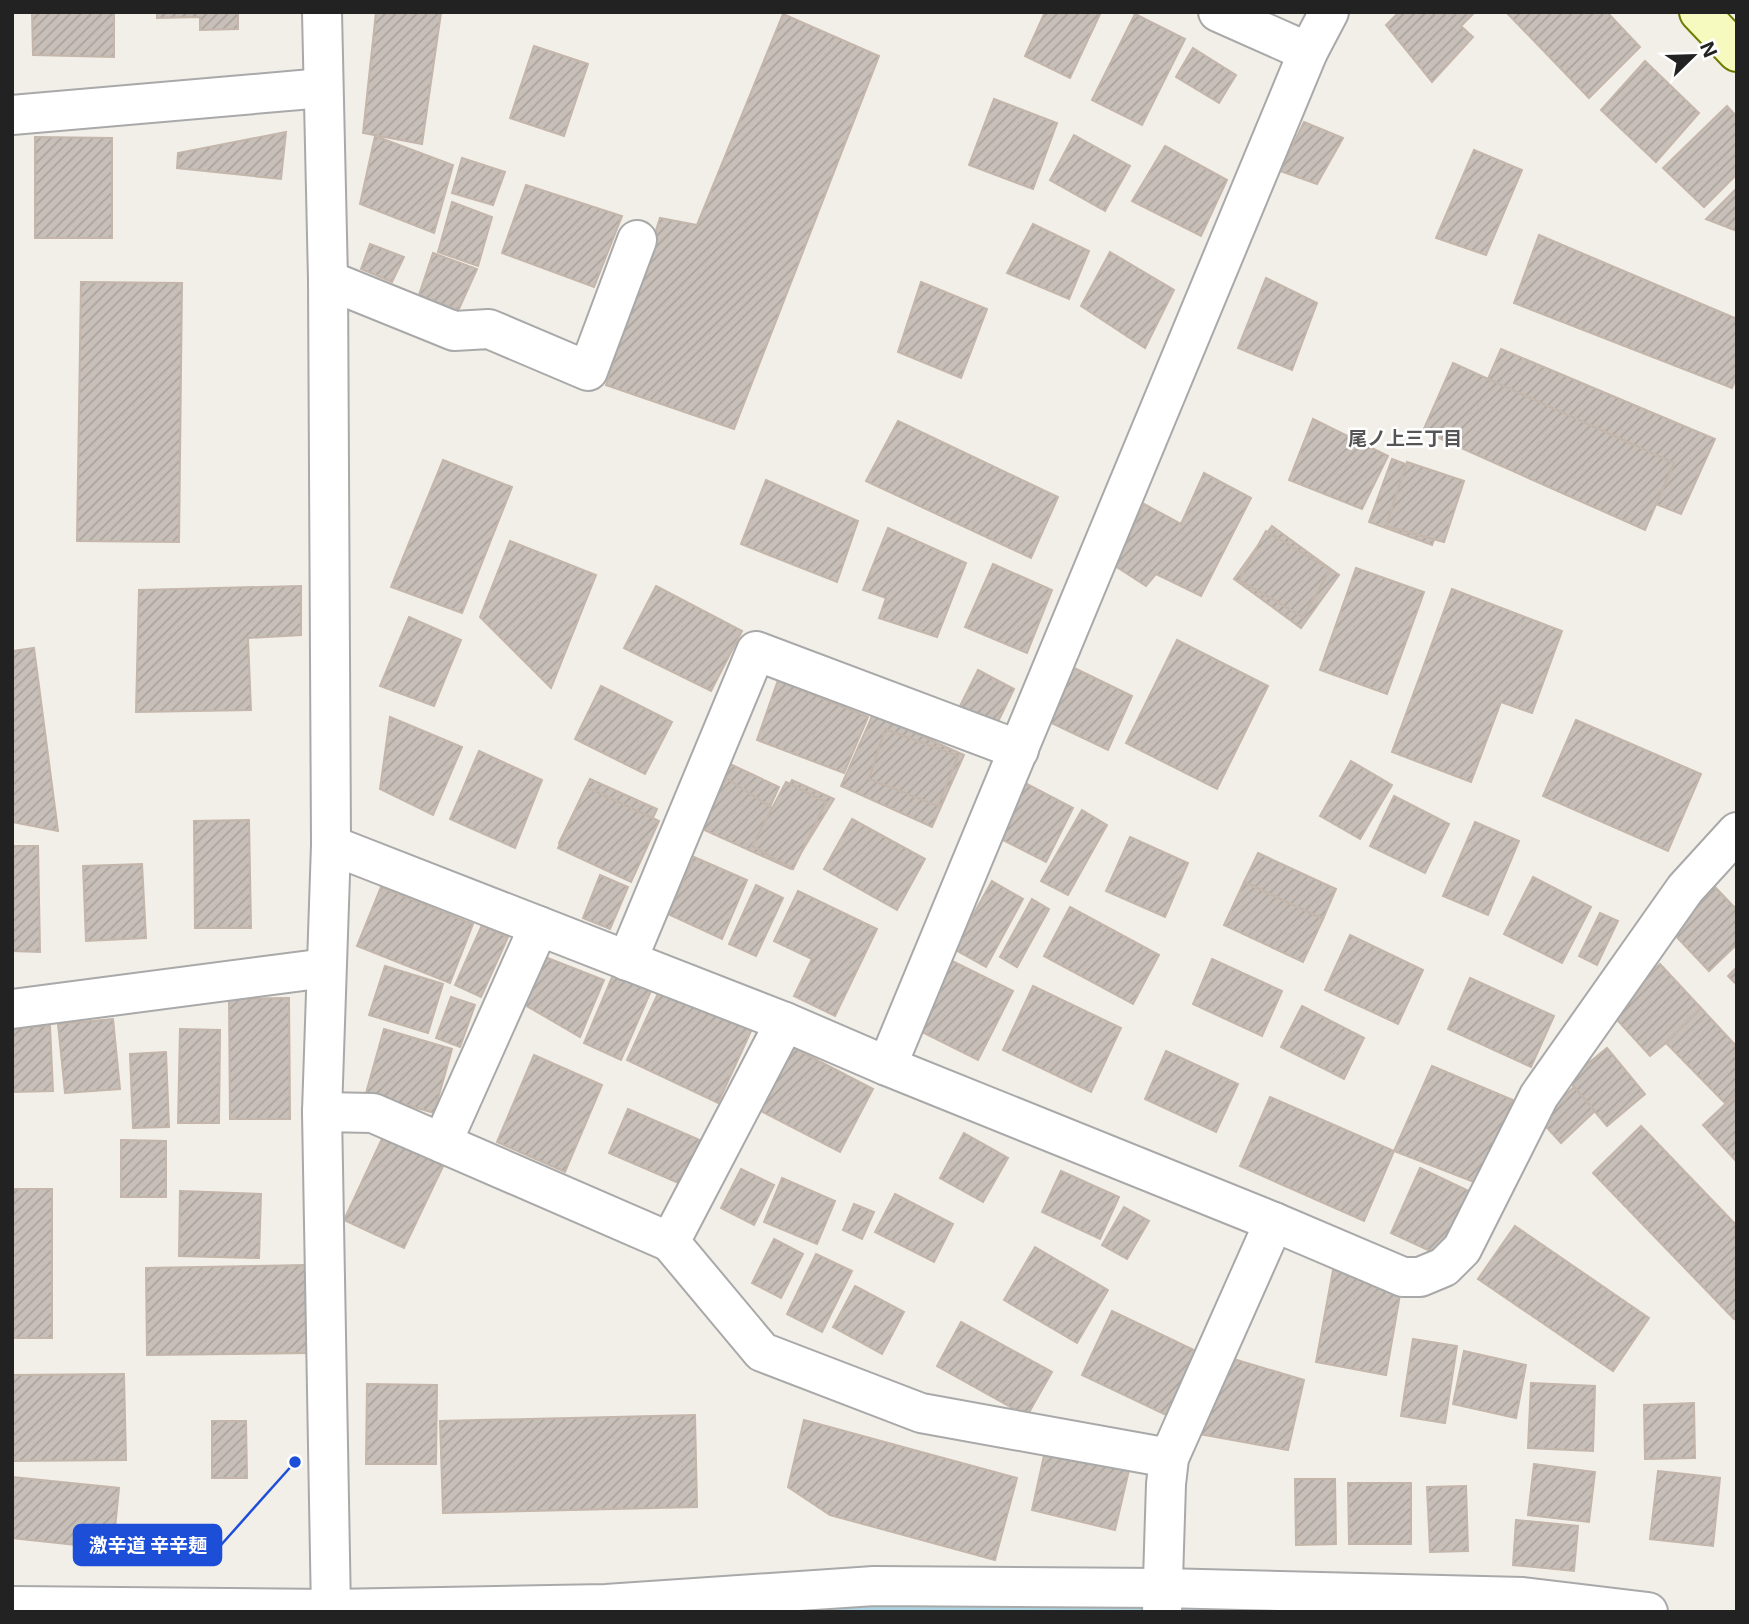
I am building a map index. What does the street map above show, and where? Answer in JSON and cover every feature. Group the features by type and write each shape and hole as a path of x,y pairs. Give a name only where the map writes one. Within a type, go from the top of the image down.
{"main road":[{"path":"1699,12 1737,52"}],"street":[{"path":"322,12 328,280 331,845 322,1112 331,1611"},
{"path":"1218,12 1308,52"},
{"path":"887,1066 1308,52 1329,12"},
{"path":"12,115 323,88"},
{"path":"328,280 454,331 489,329 588,371 637,240"},
{"path":"627,961 756,651 1019,750"},
{"path":"331,845 785,1022 1403,1276 1420,1277 1444,1267 1462,1249 1539,1096 1685,889 1737,832"},
{"path":"442,1143 539,926"},
{"path":"12,1009 326,968"},
{"path":"670,1242 785,1022"},
{"path":"322,1112 373,1113 670,1242 762,1352 921,1413 1169,1458"},
{"path":"1162,1600 1169,1458 1274,1222"},
{"path":"12,1606 331,1611 606,1604 874,1586 1162,1600 1523,1597 1648,1612"}],"water":[{"path":"846,1599 1521,1612 659,1612"}],"building":[{"path":"32,12 114,12 114,57 33,55"},
{"path":"157,12 238,12 238,29 200,30 200,17 157,18"},
{"path":"376,12 441,13 422,144 363,133"},
{"path":"1045,12 1101,12 1070,78 1025,56"},
{"path":"1399,12 1475,12 1461,26 1473,37 1432,82 1386,25"},
{"path":"1506,12 1607,12 1640,47 1589,98"},
{"path":"783,14 879,56 734,429 606,385 660,218 697,225"},
{"path":"1135,14 1185,39 1142,125 1092,100"},
{"path":"534,46 588,64 564,136 510,118"},
{"path":"1193,48 1236,75 1219,103 1176,77"},
{"path":"1645,61 1699,113 1656,162 1601,110"},
{"path":"994,99 1057,123 1033,189 969,165"},
{"path":"1727,106 1737,117 1737,174 1704,207 1663,168"},
{"path":"1304,122 1343,138 1317,184 1280,171"},
{"path":"286,132 281,179 177,168 178,153"},
{"path":"1074,135 1130,166 1105,211 1050,180"},
{"path":"375,136 453,165 434,233 360,204"},
{"path":"35,137 112,138 112,238 35,238"},
{"path":"1165,146 1227,180 1201,236 1132,201"},
{"path":"1474,150 1522,170 1486,255 1436,238"},
{"path":"462,158 505,172 493,205 452,193"},
{"path":"526,185 622,216 594,287 502,253"},
{"path":"1737,188 1737,231 1706,219"},
{"path":"452,202 492,217 478,266 438,252"},
{"path":"1033,224 1089,251 1069,299 1007,273"},
{"path":"1539,235 1737,319 1737,376 1732,388 1514,303"},
{"path":"370,244 404,257 392,282 361,269"},
{"path":"1110,252 1174,290 1145,348 1081,306"},
{"path":"433,253 477,269 458,311 419,295"},
{"path":"1266,278 1317,303 1292,370 1238,348"},
{"path":"81,282 182,283 179,542 77,541"},
{"path":"921,282 987,309 961,378 898,352"},
{"path":"1501,349 1715,439 1681,514 1466,429"},
{"path":"1453,363 1674,463 1645,530 1423,431"},
{"path":"1313,419 1388,456 1362,509 1289,480"},
{"path":"898,421 1058,497 1031,558 866,481"},
{"path":"1392,459 1456,483 1432,545 1369,522"},
{"path":"443,460 512,487 462,613 391,587"},
{"path":"1407,462 1464,481 1444,542 1386,526"},
{"path":"1204,473 1251,498 1201,596 1156,574 1146,586 1115,566 1144,504 1181,524"},
{"path":"766,480 858,521 837,582 741,544"},
{"path":"1272,526 1339,575 1301,628 1234,579"},
{"path":"888,528 966,563 937,637 879,618 886,598 863,590"},
{"path":"1266,531 1330,570 1303,617 1239,580"},
{"path":"510,541 596,575 551,688 480,617"},
{"path":"993,564 1052,590 1027,653 965,627"},
{"path":"1356,568 1424,592 1387,694 1320,670"},
{"path":"301,586 301,635 248,638 251,710 136,712 139,590"},
{"path":"656,586 742,631 711,691 624,648"},
{"path":"1452,589 1562,631 1532,713 1501,702 1471,782 1392,752"},
{"path":"409,617 461,640 434,706 380,686"},
{"path":"1177,640 1268,686 1217,789 1126,743"},
{"path":"34,648 58,831 12,822 12,651"},
{"path":"1066,664 1132,696 1108,750 1041,718"},
{"path":"978,670 1014,689 995,728 958,710"},
{"path":"778,680 868,717 844,773 757,740"},
{"path":"601,686 672,722 645,774 575,739"},
{"path":"873,714 964,755 932,827 841,786"},
{"path":"390,717 462,747 433,815 380,789"},
{"path":"1576,720 1701,774 1668,851 1543,796"},
{"path":"885,729 958,756 938,806 869,779"},
{"path":"479,751 542,780 515,848 450,819"},
{"path":"1351,761 1392,785 1360,839 1320,816"},
{"path":"730,764 779,787 752,846 702,823"},
{"path":"726,778 775,810 792,780 834,799 791,869 700,828"},
{"path":"590,779 657,809 629,870 559,843"},
{"path":"786,782 826,802 793,869 752,846"},
{"path":"1025,783 1073,808 1046,862 997,837"},
{"path":"586,787 659,821 631,882 558,848"},
{"path":"1394,796 1449,824 1425,873 1370,846"},
{"path":"1082,810 1107,825 1068,895 1041,881"},
{"path":"852,819 925,859 897,910 824,869"},
{"path":"249,820 251,928 195,928 194,821"},
{"path":"1475,822 1519,841 1488,915 1443,896"},
{"path":"1130,837 1188,863 1165,917 1106,891"},
{"path":"12,846 38,846 40,952 12,951"},
{"path":"1258,853 1336,889 1323,919 1244,882"},
{"path":"694,857 747,880 722,939 668,914"},
{"path":"142,864 146,938 86,941 83,866"},
{"path":"600,875 628,887 610,929 583,918"},
{"path":"1533,877 1591,907 1562,963 1504,934"},
{"path":"992,881 1023,899 986,967 954,949"},
{"path":"1244,882 1323,919 1303,962 1224,925"},
{"path":"756,885 783,898 756,956 729,944"},
{"path":"381,887 473,924 450,983 357,946"},
{"path":"1715,887 1737,910 1737,944 1709,971 1671,931"},
{"path":"798,891 877,929 835,1016 794,996 812,959 774,941"},
{"path":"1032,899 1049,909 1017,967 1000,957"},
{"path":"1070,907 1159,955 1133,1004 1044,956"},
{"path":"1600,913 1618,921 1597,965 1579,956"},
{"path":"482,925 508,937 481,997 455,985"},
{"path":"1350,935 1423,970 1398,1024 1325,990"},
{"path":"938,954 1013,991 978,1060 904,1023"},
{"path":"545,957 604,980 580,1037 525,1005"},
{"path":"1212,959 1282,991 1262,1036 1193,1004"},
{"path":"1660,964 1701,1008 1650,1056 1609,1011"},
{"path":"385,966 443,984 428,1033 369,1015"},
{"path":"1737,967 1737,985 1728,976"},
{"path":"616,968 654,984 621,1060 584,1043"},
{"path":"1470,978 1554,1016 1531,1067 1448,1029"},
{"path":"1033,986 1121,1028 1091,1092 1003,1050"},
{"path":"661,987 752,1029 718,1103 627,1060"},
{"path":"451,997 475,1005 460,1047 436,1038"},
{"path":"289,998 290,1119 230,1119 229,999"},
{"path":"1302,1006 1364,1038 1344,1079 1281,1047"},
{"path":"1701,1008 1737,1047 1737,1092 1725,1103 1666,1043"},
{"path":"113,1019 120,1089 65,1093 58,1024"},
{"path":"50,1026 53,1091 12,1092 12,1028"},
{"path":"180,1029 220,1030 219,1123 178,1123"},
{"path":"384,1029 452,1049 434,1113 366,1093"},
{"path":"792,1047 873,1089 840,1152 759,1110"},
{"path":"1607,1048 1645,1094 1607,1126 1568,1080"},
{"path":"1166,1051 1238,1084 1216,1132 1145,1099"},
{"path":"166,1052 169,1127 133,1128 130,1054"},
{"path":"534,1055 602,1085 565,1172 497,1142"},
{"path":"1432,1066 1513,1100 1479,1184 1394,1151"},
{"path":"1574,1087 1595,1111 1561,1143 1539,1119"},
{"path":"1737,1093 1737,1160 1736,1161 1703,1125"},
{"path":"1270,1097 1394,1151 1364,1221 1240,1166"},
{"path":"628,1109 702,1141 683,1185 609,1153"},
{"path":"1641,1126 1737,1226 1737,1316 1734,1319 1593,1173"},
{"path":"387,1128 448,1156 404,1248 344,1220"},
{"path":"964,1133 1008,1158 983,1202 940,1178"},
{"path":"121,1140 166,1141 166,1197 121,1197"},
{"path":"1420,1168 1473,1193 1443,1257 1391,1233"},
{"path":"741,1169 774,1185 754,1225 721,1208"},
{"path":"1061,1171 1119,1197 1100,1239 1042,1212"},
{"path":"782,1178 835,1201 817,1244 764,1222"},
{"path":"12,1189 52,1189 52,1338 12,1338"},
{"path":"180,1191 261,1194 259,1258 179,1256"},
{"path":"895,1194 953,1224 934,1262 875,1232"},
{"path":"854,1204 874,1212 862,1239 843,1230"},
{"path":"1124,1207 1149,1221 1127,1259 1102,1245"},
{"path":"1515,1226 1649,1318 1613,1371 1478,1279"},
{"path":"774,1239 803,1254 781,1298 752,1283"},
{"path":"1035,1247 1108,1290 1077,1343 1004,1300"},
{"path":"816,1254 852,1271 822,1332 787,1314"},
{"path":"306,1265 309,1353 147,1355 146,1268"},
{"path":"1333,1270 1402,1283 1386,1375 1316,1362"},
{"path":"855,1286 904,1312 882,1354 833,1327"},
{"path":"1112,1311 1196,1351 1166,1415 1082,1375"},
{"path":"961,1322 1052,1372 1027,1416 937,1366"},
{"path":"1413,1339 1457,1346 1445,1423 1401,1416"},
{"path":"1464,1351 1526,1365 1516,1418 1453,1404"},
{"path":"1227,1357 1304,1380 1288,1450 1199,1434"},
{"path":"124,1374 126,1460 12,1461 12,1375"},
{"path":"1531,1383 1595,1386 1593,1451 1528,1448"},
{"path":"367,1384 437,1385 436,1464 366,1464"},
{"path":"1694,1403 1695,1458 1645,1459 1644,1405"},
{"path":"695,1415 697,1507 443,1513 440,1421"},
{"path":"804,1420 1017,1478 995,1560 830,1515 788,1487"},
{"path":"212,1421 246,1421 247,1478 212,1478"},
{"path":"1045,1451 1129,1470 1115,1530 1032,1510"},
{"path":"1534,1464 1595,1472 1589,1522 1528,1515"},
{"path":"1658,1471 1720,1478 1713,1546 1650,1539"},
{"path":"12,1477 119,1488 113,1549 12,1538"},
{"path":"1295,1479 1335,1479 1336,1544 1296,1545"},
{"path":"1348,1483 1411,1483 1411,1544 1349,1544"},
{"path":"1466,1486 1468,1551 1430,1552 1427,1487"},
{"path":"1516,1520 1578,1526 1574,1571 1513,1565"}],"place":[{"name":"激辛道 辛辛麺","path":"295,1462"}],"district":[{"name":"尾ノ上三丁目","path":"1405,438"}]}
